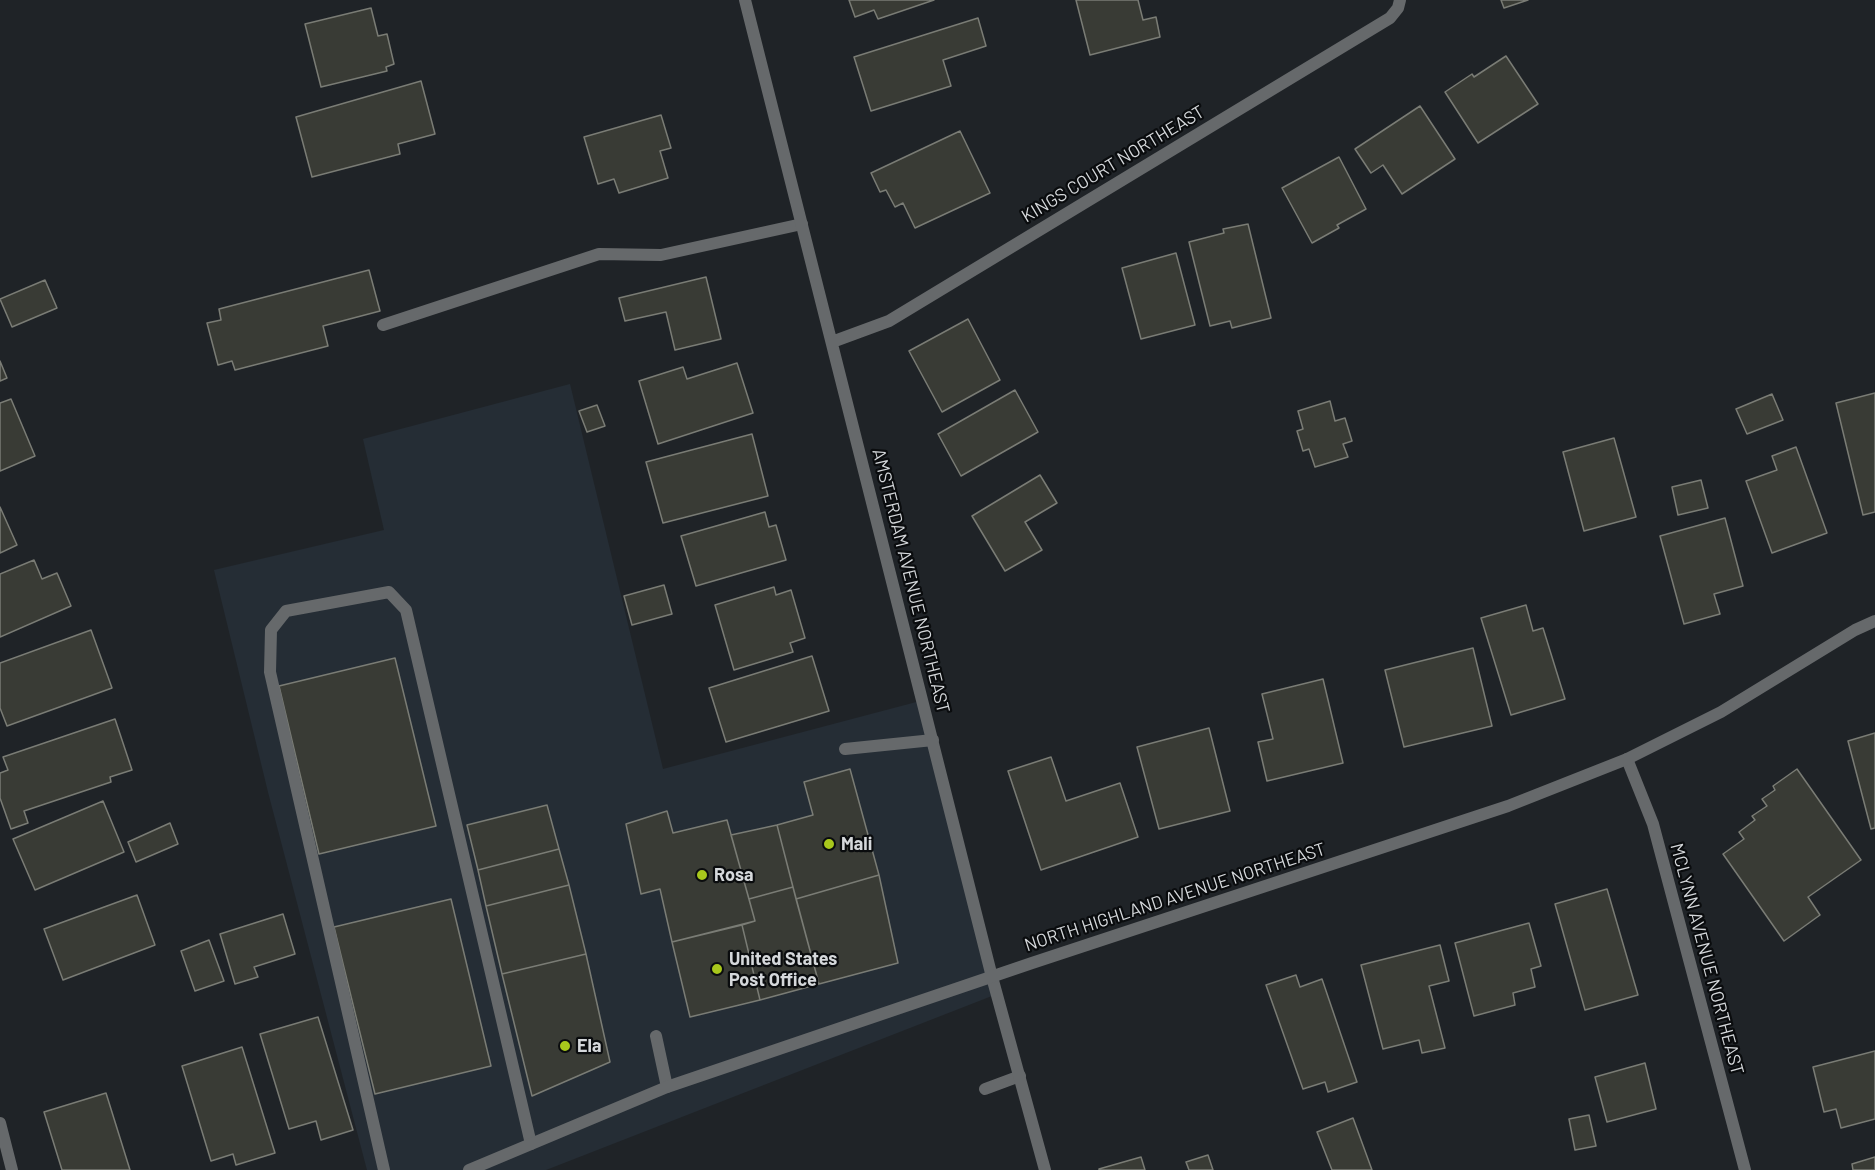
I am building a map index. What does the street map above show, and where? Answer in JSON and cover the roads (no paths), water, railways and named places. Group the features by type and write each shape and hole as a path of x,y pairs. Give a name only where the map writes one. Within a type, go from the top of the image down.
{"street":[{"name":"AMSTERDAM AVENUE NORTHEAST","path":"746,0 992,977 1045,1170"},
{"name":"KINGS COURT NORTHEAST","path":"832,342 888,321 1390,18 1398,8 1400,0"},
{"path":"383,325 599,254 661,255 802,224"},
{"path":"384,1170 270,672 271,630 286,611 389,592 406,610 531,1144"},
{"name":"NORTH HIGHLAND AVENUE NORTHEAST","path":"470,1170 667,1087 1508,806 1627,759 1720,712 1855,630 1875,621"},
{"path":"845,749 933,740"},
{"name":"MCLYNN AVENUE NORTHEAST","path":"1627,759 1653,824 1745,1170"},
{"path":"656,1036 667,1087"},
{"path":"985,1089 1020,1076"},
{"path":"0,1123 12,1170"}],"place":[{"name":"Mali","path":"829,844"},
{"name":"Rosa","path":"702,875"},
{"name":"United States Post Office","path":"717,969"},
{"name":"Ela","path":"565,1046"}]}
